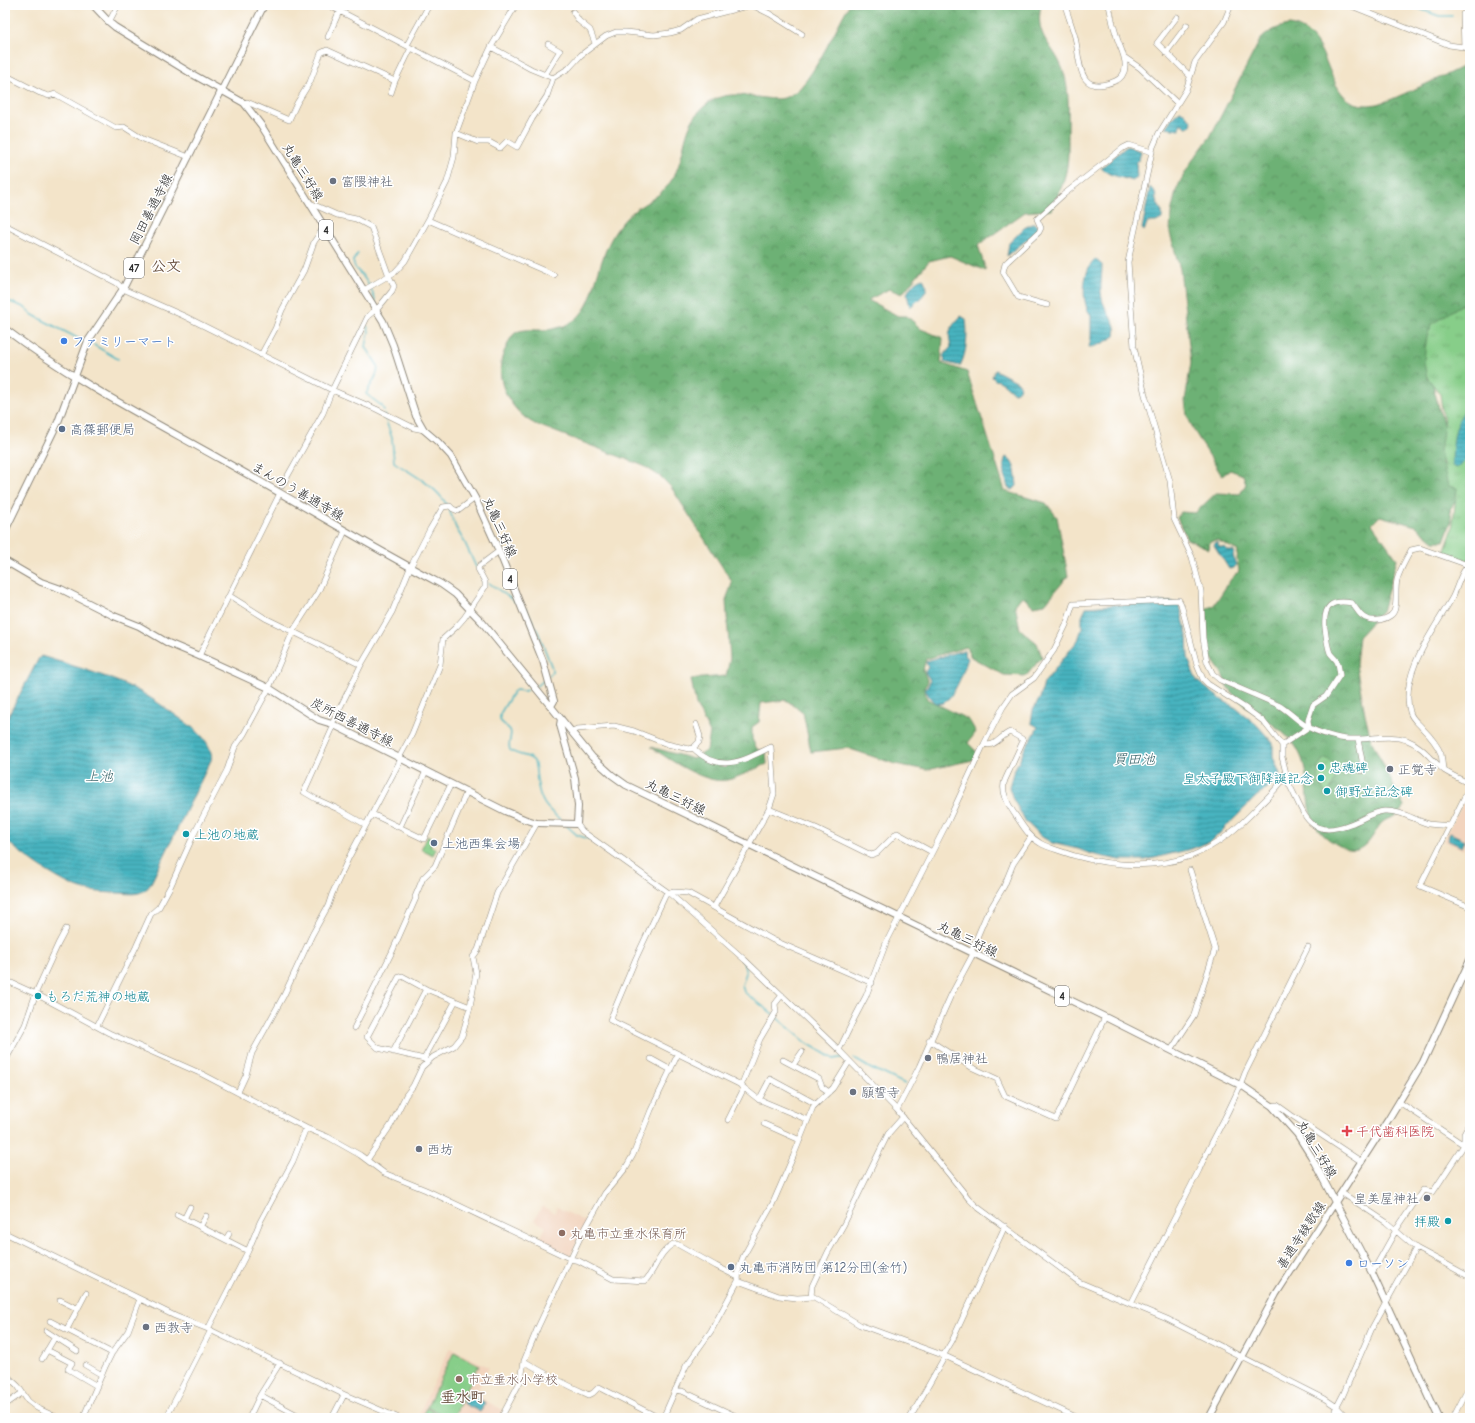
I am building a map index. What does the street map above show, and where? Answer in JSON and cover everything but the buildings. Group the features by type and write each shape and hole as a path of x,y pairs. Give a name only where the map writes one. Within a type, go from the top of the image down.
{"main road":[{"name":"丸亀三好線","path":"93,5 109,22 192,74 244,103 261,125 324,228 365,290 389,333 416,416 424,430 451,456 475,498 499,551 543,661 554,701 551,706 600,766 626,785 1105,1017 1241,1085 1272,1106 1297,1134 1311,1156 1372,1273 1439,1418"},
{"name":"岡田善通寺線","path":"5,531 58,422 88,341 123,289 264,5"},
{"name":"まんのう善通寺線","path":"5,329 75,376 410,568 441,584 470,608 551,706"},
{"name":"炭所西善通寺線","path":"5,561 41,582 61,589 114,616 139,626 168,643 269,688 318,720 333,725 505,812 537,823 577,824"},
{"path":"561,719 560,725 578,793 577,824"},
{"name":"善通寺綾歌線","path":"1209,1418 1276,1294 1362,1162 1422,1062 1470,960"}],"street":[{"path":"109,22 118,5"},
{"path":"328,5 475,81"},
{"path":"328,37 342,5"},
{"path":"391,93 409,46 429,5"},
{"path":"365,290 395,272 405,261 428,220 447,182 454,156 456,133 475,81 491,47 516,5"},
{"path":"456,133 478,142 489,142 500,148 507,142 517,147 532,119 547,96 552,78 569,68 596,43 606,36 616,32 654,35 681,30 697,19 751,5 770,14 802,34"},
{"path":"1065,5 1074,37 1081,72 1091,84 1100,87 1118,80 1123,75 1126,67 1111,18 1109,5"},
{"path":"1231,5 1224,22 1195,62 1186,90 1159,133 1152,152 1128,262 1134,347 1145,395 1170,481 1174,518 1192,557 1201,591 1203,638 1207,662 1213,674 1220,680 1278,705 1287,710 1308,727 1332,736 1348,739 1383,737 1397,738 1408,741 1443,768 1470,783 1469,788 1420,886 1470,907"},
{"path":"1349,5 1449,45 1470,48"},
{"path":"573,12 578,21 590,30 596,43"},
{"path":"1464,48 1463,14 1470,13"},
{"path":"1177,17 1157,43 1190,76"},
{"path":"1166,53 1187,25"},
{"path":"545,75 560,51 548,44"},
{"path":"491,47 530,69 552,78"},
{"path":"244,103 247,102 289,120 297,103 310,82 321,53 327,50 395,81"},
{"path":"1124,57 1140,68 1177,103"},
{"path":"5,75 40,93 49,96 54,94 116,128 124,127 143,139 189,157"},
{"path":"1047,305 1018,297 1003,272 1005,264 1039,232 1041,228 1037,219 1063,195 1123,148 1129,145 1152,152"},
{"path":"282,486 323,413 332,390 368,316 376,310 392,291 394,286 372,227 356,219 337,215 309,203"},
{"path":"428,220 554,275"},
{"path":"5,225 117,283 123,289 184,316 332,390 387,414 414,428 424,430"},
{"path":"262,355 275,329 282,310 304,270 314,242 324,228"},
{"path":"199,656 280,493"},
{"path":"1470,494 1470,501"},
{"path":"366,825 304,792 361,665 392,612 410,568 430,529 443,507 450,506 458,511 475,498"},
{"path":"97,1026 151,914 160,907 171,885 235,748 269,688 293,631 318,592 345,531"},
{"path":"1308,727 1308,720 1313,705 1326,696 1340,675 1337,661 1331,654 1326,639 1325,611 1332,604 1341,601 1352,603 1362,616 1367,618 1385,619 1392,615 1395,609 1396,582 1400,570 1411,550 1420,548 1469,564 1452,598 1426,641 1418,658 1409,686 1410,714 1432,739 1440,752 1443,768"},
{"path":"238,1092 246,1075 252,1053 284,995 328,906 349,857 401,759 400,756 412,734 440,665 443,638 456,627 484,587 485,582 478,569 499,551"},
{"path":"230,596 265,618 361,665"},
{"path":"839,1050 863,1004 886,943 949,819 984,744 1003,707 1012,694 1034,678 1054,650 1066,625 1073,604 1179,600 1197,665 1204,679 1208,684 1264,721 1282,745 1283,765 1286,773 1278,788 1232,833 1214,845 1182,858 1162,863 1106,863 1087,860 1065,853 1041,844 1032,837 1013,812 1003,791 1003,785 1023,741 1022,739 1010,732 991,745 984,744"},
{"path":"572,731 576,729 614,726 685,750 693,748 699,742 700,736 696,724"},
{"path":"1282,745 1308,727"},
{"path":"1358,739 1362,760 1361,771"},
{"path":"693,748 708,760 717,763 724,763 738,761 771,747 774,794 769,809 714,907"},
{"path":"400,827 426,771"},
{"path":"1285,777 1305,816 1312,824 1321,829 1336,829 1374,813 1386,811 1399,813 1429,824 1450,826"},
{"path":"372,814 424,839 451,784"},
{"path":"354,1028 392,952 416,898 415,897 423,878 434,866 467,792"},
{"path":"769,809 816,828 871,854 876,853 897,833 932,852"},
{"path":"470,1007 426,989 402,976 399,977 367,1037 378,1048 425,1060 458,1042 462,1036 470,1007 476,973 473,957 478,950 497,893 537,823"},
{"path":"577,824 582,830 668,894 745,960 782,995 898,1110 969,1199 1068,1275 1080,1282 1167,1319 1241,1358 1325,1399 1337,1406 1347,1418"},
{"path":"898,1110 951,995 973,954 972,949 986,916 1004,886 1013,864 1032,837"},
{"path":"1171,1050 1194,1015 1215,949 1190,870"},
{"path":"808,1120 759,1100 742,1087 610,1020 636,958 668,894 674,892 688,893 773,940 872,983"},
{"path":"5,1061 25,1024 36,994 66,929"},
{"path":"1131,1304 1207,1150 1221,1126 1241,1085 1245,1073 1308,947"},
{"path":"5,980 36,994 97,1026 238,1092 306,1128 328,1137 367,1160 384,1173 426,1190 571,1259 580,1261 613,1279 645,1281 667,1247 677,1244 738,1279 779,1296 797,1298 814,1297 860,1325 944,1356 1078,1418"},
{"path":"392,1052 426,989"},
{"path":"728,1120 760,1039 776,1012 775,1004 782,995"},
{"path":"367,1160 391,1125 406,1095 413,1086 455,1002"},
{"path":"930,1040 971,1067 997,1079 1005,1096 1056,1119 1105,1017"},
{"path":"793,1065 802,1052"},
{"path":"501,1418 521,1380 524,1361 538,1327 580,1238 605,1193 625,1170 633,1155 651,1110 678,1054"},
{"path":"651,1059 671,1070"},
{"path":"783,1060 819,1079 822,1087 829,1092"},
{"path":"524,1361 579,1391 589,1395 593,1394 599,1387 661,1418 686,1366 711,1331 738,1279 743,1257 772,1205 813,1106 829,1092 849,1062"},
{"path":"759,1100 770,1079 816,1104"},
{"path":"1399,1102 1464,1145 1470,1146"},
{"path":"1272,1106 1278,1104 1291,1115 1362,1162"},
{"path":"810,1297 812,1286 828,1252 844,1224 888,1134 903,1117"},
{"path":"1372,1273 1396,1230 1423,1190 1433,1192 1464,1145 1464,1133 1470,1122"},
{"path":"764,1124 800,1140"},
{"path":"166,1418 248,1251 260,1222 293,1161 306,1128"},
{"path":"1342,1193 1396,1230 1416,1248 1470,1277"},
{"path":"184,1219 190,1207"},
{"path":"178,1215 248,1251"},
{"path":"200,1227 206,1216"},
{"path":"910,1418 952,1341 1005,1226"},
{"path":"5,1233 175,1316 210,1329 344,1395 399,1418"},
{"path":"226,1239 229,1234"},
{"path":"1331,1418 1343,1395 1372,1328 1416,1248"},
{"path":"67,1329 86,1293"},
{"path":"83,1418 112,1353 128,1331 140,1299"},
{"path":"60,1300 78,1309"},
{"path":"50,1321 112,1353"},
{"path":"46,1331 77,1351"},
{"path":"42,1359 55,1337"},
{"path":"48,1350 72,1363 68,1369 97,1386"},
{"path":"249,1418 260,1396 280,1363"},
{"path":"84,1365 102,1375"},
{"path":"5,1374 18,1386 22,1393 37,1408 58,1418"},
{"path":"1453,1418 1470,1385"},
{"path":"675,1390 682,1391 740,1418"},
{"path":"5,1405 22,1393"},
{"path":"332,1418 344,1395"},
{"path":"260,1396 299,1416 298,1418"}],"shaded area":[{"path":"1470,790 1470,841 1467,840 1463,850 1443,841"},
{"name":"丸亀市立垂水保育所","path":"542,1206 554,1213 557,1207 587,1223 570,1256 539,1240 546,1227 534,1220"},
{"name":"市立垂水小学校","path":"450,1348 489,1367 475,1395 503,1410 498,1418 417,1418"}],"green space":[{"path":"849,5 1041,5 1040,25 1042,33 1063,70 1067,85 1068,101 1067,168 1057,199 1051,210 1025,212 978,245 986,271 950,256 929,261 902,294 889,289 868,300 898,316 907,316 921,329 943,338 941,363 967,372 1005,491 1046,503 1057,517 1068,576 1045,604 1033,606 1022,596 1015,605 1020,629 1037,643 1042,657 1026,676 1004,675 971,657 966,647 926,659 923,670 928,682 924,688 927,699 969,720 976,732 968,743 977,752 973,760 927,770 895,764 847,748 811,752 803,712 786,700 761,703 759,722 752,727 752,739 757,749 766,752 767,764 732,779 718,780 698,775 687,770 651,747 693,759 707,750 710,733 696,705 691,679 726,676 730,659 726,601 732,582 671,487 661,477 644,466 535,424 525,418 510,401 504,391 500,368 502,357 512,336 515,333 522,330 548,330 564,326 577,318 583,312 591,296 602,261 611,239 617,229 634,211 663,191 671,181 677,171 688,130 700,111 710,102 727,95 778,99 784,98 797,91 807,80"},
{"path":"1290,25 1305,31 1315,41 1323,55 1335,83 1343,95 1354,103 1369,105 1387,101 1470,63 1470,307 1432,382 1444,427 1441,463 1459,484 1459,497 1450,509 1452,520 1444,541 1434,541 1416,526 1380,516 1372,524 1397,559 1382,611 1359,636 1356,665 1371,740 1404,806 1399,814 1382,823 1367,844 1355,850 1344,848 1327,838 1317,827 1311,815 1308,802 1306,775 1303,761 1296,747 1282,732 1252,711 1233,694 1228,688 1221,672 1209,654 1207,645 1206,609 1214,605 1231,579 1239,571 1237,559 1238,551 1217,540 1210,541 1209,549 1187,539 1177,518 1181,512 1195,513 1216,493 1240,494 1246,484 1243,475 1230,470 1222,476 1193,429 1187,415 1185,401 1191,362 1180,269 1170,233 1171,213 1176,191 1192,161 1210,137 1260,40 1274,30"},
{"path":"1470,299 1470,560 1463,560 1444,553 1452,531 1457,488 1448,486 1440,451 1444,424 1440,394 1427,377 1424,363 1427,336 1432,324"},
{"path":"1326,758 1334,766 1336,775 1333,785 1327,794 1323,789 1318,774 1319,765"},
{"path":"428,836 433,839 430,846 436,849 433,855 421,849"},
{"path":"454,1352 479,1365 453,1418 449,1418 427,1407"},
{"path":"426,1408 445,1418 421,1418"}],"water":[{"path":"1182,111 1192,121 1191,126 1186,127 1183,124 1180,124 1180,130 1165,128 1173,117"},
{"path":"1127,146 1141,151 1139,160 1136,162 1137,177 1133,181 1112,175 1101,168"},
{"path":"1150,187 1155,192 1156,200 1162,212 1162,219 1156,222 1148,222 1144,231 1142,229"},
{"path":"1034,223 1039,229 1037,232 1007,256 1009,243 1024,228"},
{"path":"1095,259 1102,265 1101,286 1103,302 1114,324 1116,332 1115,336 1106,342 1089,347 1091,338 1091,315 1085,303 1084,286 1088,270"},
{"path":"923,278 927,287 925,293 910,307 907,294 913,284"},
{"path":"961,316 966,319 967,337 966,349 960,366 944,362 945,359 943,356 951,347 949,337 950,330"},
{"path":"995,370 1018,382 1020,387 1019,390 1014,393 1003,383 995,380 992,377"},
{"path":"1470,403 1470,455 1456,468 1452,466 1455,431 1461,417"},
{"path":"1006,457 1012,462 1015,470 1017,486 1013,490 1008,488 1005,476 1004,464"},
{"path":"1216,542 1218,543 1218,546 1226,548 1228,551 1234,551 1235,553 1233,555 1236,566 1234,568 1229,569 1214,545"},
{"name":"買田池","path":"1172,602 1180,606 1187,635 1188,657 1197,681 1222,700 1236,708 1257,725 1273,743 1273,757 1280,774 1276,781 1257,796 1212,841 1191,849 1146,860 1119,860 1052,843 1042,837 1026,822 1013,799 1009,787 1013,773 1027,744 1038,727 1031,723 1033,710 1040,698 1044,683 1078,640 1082,628 1082,617 1086,607"},
{"path":"964,650 965,655 968,658 957,687 945,702 938,704 932,700 925,689 930,680 925,672 928,667 926,662"},
{"name":"上池","path":"41,656 102,675 148,696 201,735 211,751 212,758 150,885 147,889 140,893 132,894 102,892 85,890 76,887 43,869 5,839 5,722"},
{"path":"1450,833 1465,840 1462,847 1447,840"},
{"path":"468,1394 486,1403 480,1412 463,1403"}],"waterway":[{"path":"1409,5 1439,16 1452,16"},
{"path":"358,253 353,261 354,265 369,286 374,296 376,306"},
{"path":"5,300 24,307 33,315 85,342"},
{"path":"367,326 369,331 366,347 378,366 378,370 366,394 382,406 384,411"},
{"path":"94,345 118,359"},
{"path":"384,415 392,438 394,462 430,486 447,505"},
{"path":"449,509 456,528 476,567"},
{"path":"489,583 517,603"},
{"path":"526,609 538,632 552,668 552,672 549,676"},
{"path":"536,686 546,679"},
{"path":"533,688 524,691 516,690 513,692 500,714 500,720 511,732 509,745 510,750 529,757 534,761 538,788 542,800 548,809 563,822"},
{"path":"567,826 577,835 589,839"},
{"path":"743,961 746,973 742,985 744,992 773,1014"},
{"path":"776,1017 807,1043 834,1059 844,1057"},
{"path":"853,1058 873,1070 905,1084"}],"place":[{"name":"富隈神社","path":"333,181"},
{"name":"ファミリーマート","path":"64,341"},
{"name":"高篠郵便局","path":"62,429"},
{"name":"忠魂碑","path":"1321,767"},
{"name":"正覚寺","path":"1390,769"},
{"name":"皇太子殿下御降誕記念","path":"1321,778"},
{"name":"御野立記念碑","path":"1327,791"},
{"name":"上池の地蔵","path":"186,834"},
{"name":"上池西集会場","path":"434,843"},
{"name":"もろだ荒神の地蔵","path":"38,996"},
{"name":"鴨居神社","path":"928,1058"},
{"name":"願誓寺","path":"853,1092"},
{"name":"千代歯科医院","path":"1347,1131"},
{"name":"西坊","path":"419,1149"},
{"name":"皇美屋神社","path":"1427,1198"},
{"name":"拝殿","path":"1448,1221"},
{"name":"丸亀市立垂水保育所","path":"562,1233"},
{"name":"ローソン","path":"1349,1263"},
{"name":"丸亀市消防団 第12分団(金竹)","path":"731,1267"},
{"name":"西教寺","path":"146,1327"},
{"name":"市立垂水小学校","path":"459,1379"}],"district":[{"name":"公文","path":"166,266"},
{"name":"垂水町","path":"463,1397"}]}
